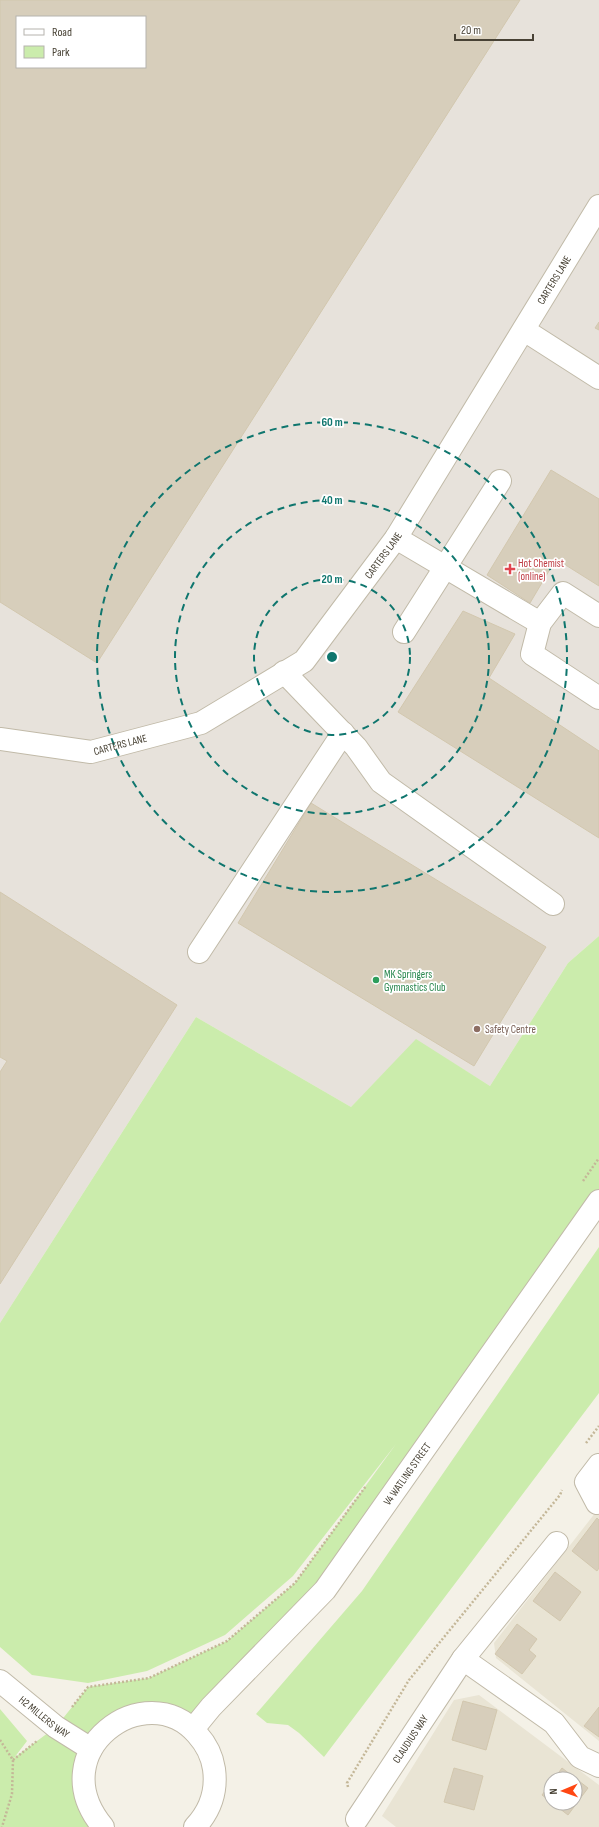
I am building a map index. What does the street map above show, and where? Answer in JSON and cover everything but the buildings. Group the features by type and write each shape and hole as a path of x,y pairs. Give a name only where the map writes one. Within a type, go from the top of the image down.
{"street":[{"name":"CARTERS LANE","path":"0,739 92,752 201,723 304,661 396,538 599,206"},
{"path":"524,330 599,378"},
{"path":"404,632 500,481"},
{"path":"396,538 540,623"},
{"path":"599,616 563,593 540,623 532,654 599,698"},
{"path":"284,672 356,747 381,782 553,904"},
{"path":"199,952 343,733"},
{"name":"V4 WATLING STREET","path":"193,1729 211,1707 325,1590 599,1200"},
{"path":"597,1504 586,1482 599,1465"},
{"name":"CLAUDIUS WAY","path":"357,1819 463,1659 557,1543"},
{"path":"463,1659 554,1723 580,1757 599,1766"},
{"name":"H2 MILLERS WAY","path":"0,1681 56,1727 91,1749"},
{"path":"103,1827 95,1816 86,1798 83,1781 86,1762 91,1749 98,1738 107,1729 122,1719 140,1714 166,1716 178,1720 193,1729 206,1744 213,1762 216,1782 212,1801 204,1824"}],"path":[{"path":"581,1184 599,1158"},
{"path":"13,1760 56,1727 88,1688 149,1678 227,1641 295,1583 370,1481"},
{"path":"0,1740 13,1760 12,1794 2,1827"}],"shaded area":[{"path":"0,0 599,0 599,936 568,963 490,1086 416,1040 351,1107 196,1017 0,1323"},
{"path":"599,1508 599,1741 496,1658 494,1643"},
{"path":"479,1695 580,1771 543,1771 543,1811 583,1811 583,1773 599,1785 599,1827 396,1827 382,1816 454,1700"}],"green space":[{"path":"599,936 599,1201 325,1590 193,1729 140,1714 86,1762 103,1827 0,1827 0,1709 27,1741 14,1758 56,1727 88,1687 149,1678 227,1641 295,1583 396,1444 293,1576 225,1635 147,1671 88,1683 32,1675 0,1647 0,1323 196,1017 351,1107 416,1039 490,1086 568,963"},
{"path":"599,1247 599,1393 324,1757 299,1733 288,1725 267,1723 256,1714 362,1591"}],"place":[{"name":"Hot Chemist (online)","path":"510,569"},
{"name":"MK Springers Gymnastics Club","path":"376,980"},
{"name":"Safety Centre","path":"477,1029"}]}
